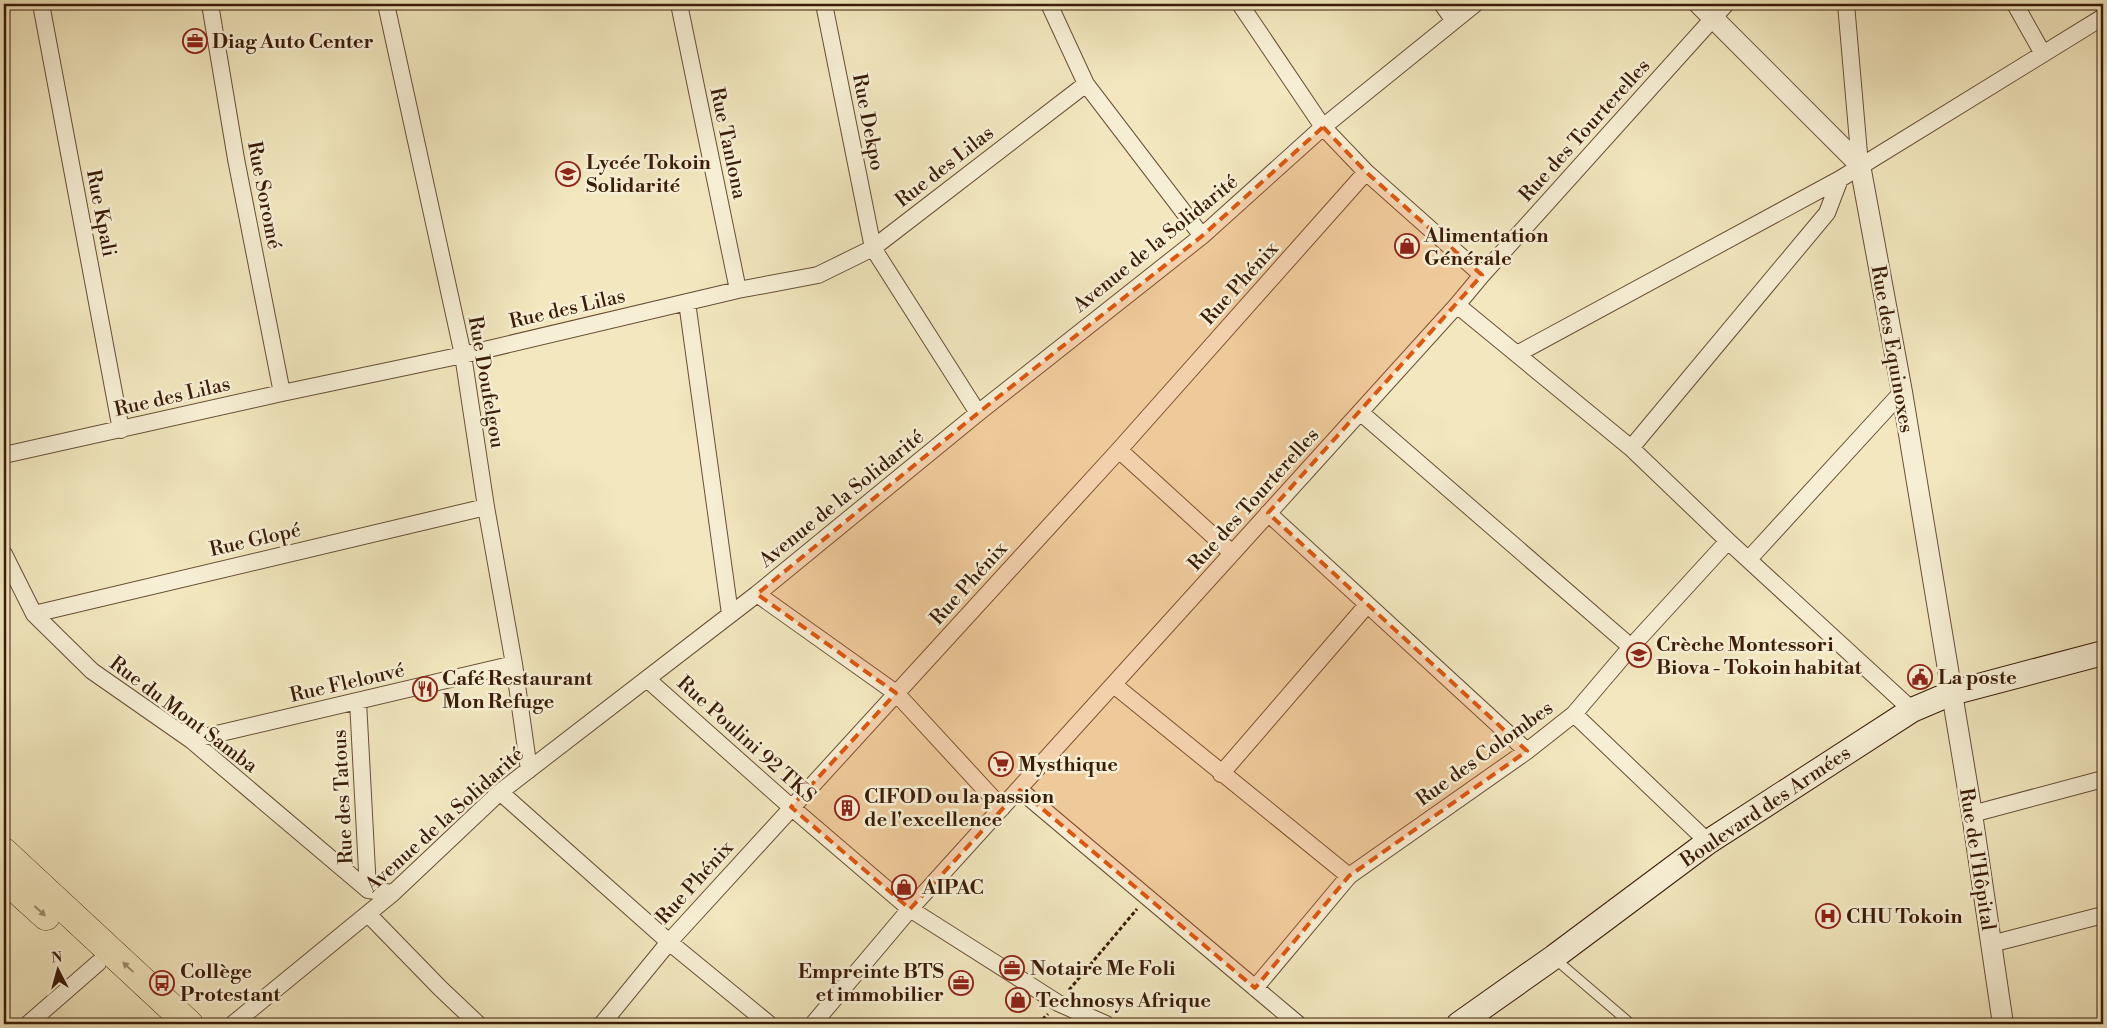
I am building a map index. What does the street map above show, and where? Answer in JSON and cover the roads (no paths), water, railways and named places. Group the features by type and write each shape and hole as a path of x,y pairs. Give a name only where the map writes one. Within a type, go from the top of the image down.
{"highway":[{"path":"4,852 189,1024"},
{"path":"4,878 163,1024"}],"main road":[{"name":"Boulevard des Armées","path":"1459,1024 1554,957 1708,842 1912,710 1952,693 2103,653"}],"street":[{"name":"Rue Kpali","path":"42,4 121,430"},
{"name":"Rue Soromé","path":"210,4 236,159 282,393"},
{"name":"Rue Doufelgou","path":"386,4 463,355 486,507 514,664 529,770"},
{"name":"Rue Tanlona","path":"679,4 738,290"},
{"name":"Rue Dekpo","path":"824,4 873,248"},
{"path":"1049,4 1086,84 1202,236"},
{"path":"1240,4 1323,127 1366,172 1482,275"},
{"path":"1442,4 1454,21"},
{"name":"Avenue de la Solidarité","path":"233,1024 394,893 500,792 757,594 978,412 1202,236 1323,127 1475,4"},
{"path":"1699,4 1720,11 1860,166"},
{"name":"Rue des Equinoxes","path":"1846,4 1860,166 1902,392 1952,693"},
{"path":"2015,4 2042,54"},
{"name":"Rue des Tourterelles","path":"813,1024 910,909 1020,790 1720,11"},
{"path":"1517,354 1840,179 2103,17"},
{"name":"Rue des Lilas","path":"4,455 463,355 738,290 818,275 873,248 1086,84"},
{"name":"Rue Phénix","path":"602,1024 670,942 791,807 1118,450 1366,172"},
{"path":"1631,448 1827,213 1840,179"},
{"path":"873,248 978,412"},
{"path":"687,302 730,614"},
{"path":"1457,305 1631,448 1728,541 1912,710"},
{"path":"1749,560 1902,392"},
{"path":"1360,412 1631,647"},
{"path":"1118,450 1232,553"},
{"name":"Rue Glopé","path":"34,614 486,507"},
{"path":"1268,514 1527,751"},
{"name":"Rue des Colombes","path":"1255,988 1349,876 1527,751 1574,714 1631,647 1728,541"},
{"name":"Rue du Mont Samba","path":"4,554 34,614 92,671 190,740 368,890"},
{"path":"757,594 896,693 1002,808"},
{"path":"1221,774 1367,605"},
{"name":"Rue Flelouvé","path":"190,740 514,664"},
{"name":"Rue Poulini 92 TKS","path":"647,679 791,807 910,909 1058,1003 1106,1024"},
{"path":"1114,685 1221,774 1349,876"},
{"name":"Rue de l'Hôpital","path":"1952,693 2003,1024"},
{"name":"Rue des Tatous","path":"358,701 368,890"},
{"path":"1574,714 1708,842"},
{"path":"1972,814 2103,779"},
{"path":"1020,790 1298,1024"},
{"path":"500,792 670,942 769,1024"},
{"path":"368,890 394,893"},
{"path":"368,914 478,1024"},
{"path":"1991,944 2103,915"},
{"path":"28,1024 98,963"}],"lane":[{"path":"1554,957 1631,1024"}],"place":[{"name":"Diag Auto Center","path":"195,41"},
{"name":"Lycée Tokoin Solidarité","path":"568,174"},
{"name":"Alimentation Générale","path":"1407,246"},
{"name":"Crèche Montessori Biova - Tokoin habitat","path":"1639,655"},
{"name":"La poste","path":"1920,677"},
{"name":"Café Restaurant Mon Refuge","path":"425,689"},
{"name":"Mysthique","path":"1001,764"},
{"name":"CIFOD ou la passion de l'excellence","path":"847,808"},
{"name":"AIPAC","path":"904,887"},
{"name":"CHU Tokoin","path":"1828,916"},
{"name":"Notaire Me Foli","path":"1012,968"},
{"name":"Collège Protestant","path":"162,983"},
{"name":"Empreinte BTS et immobilier","path":"961,983"},
{"name":"Technosys Afrique","path":"1018,1000"}]}
